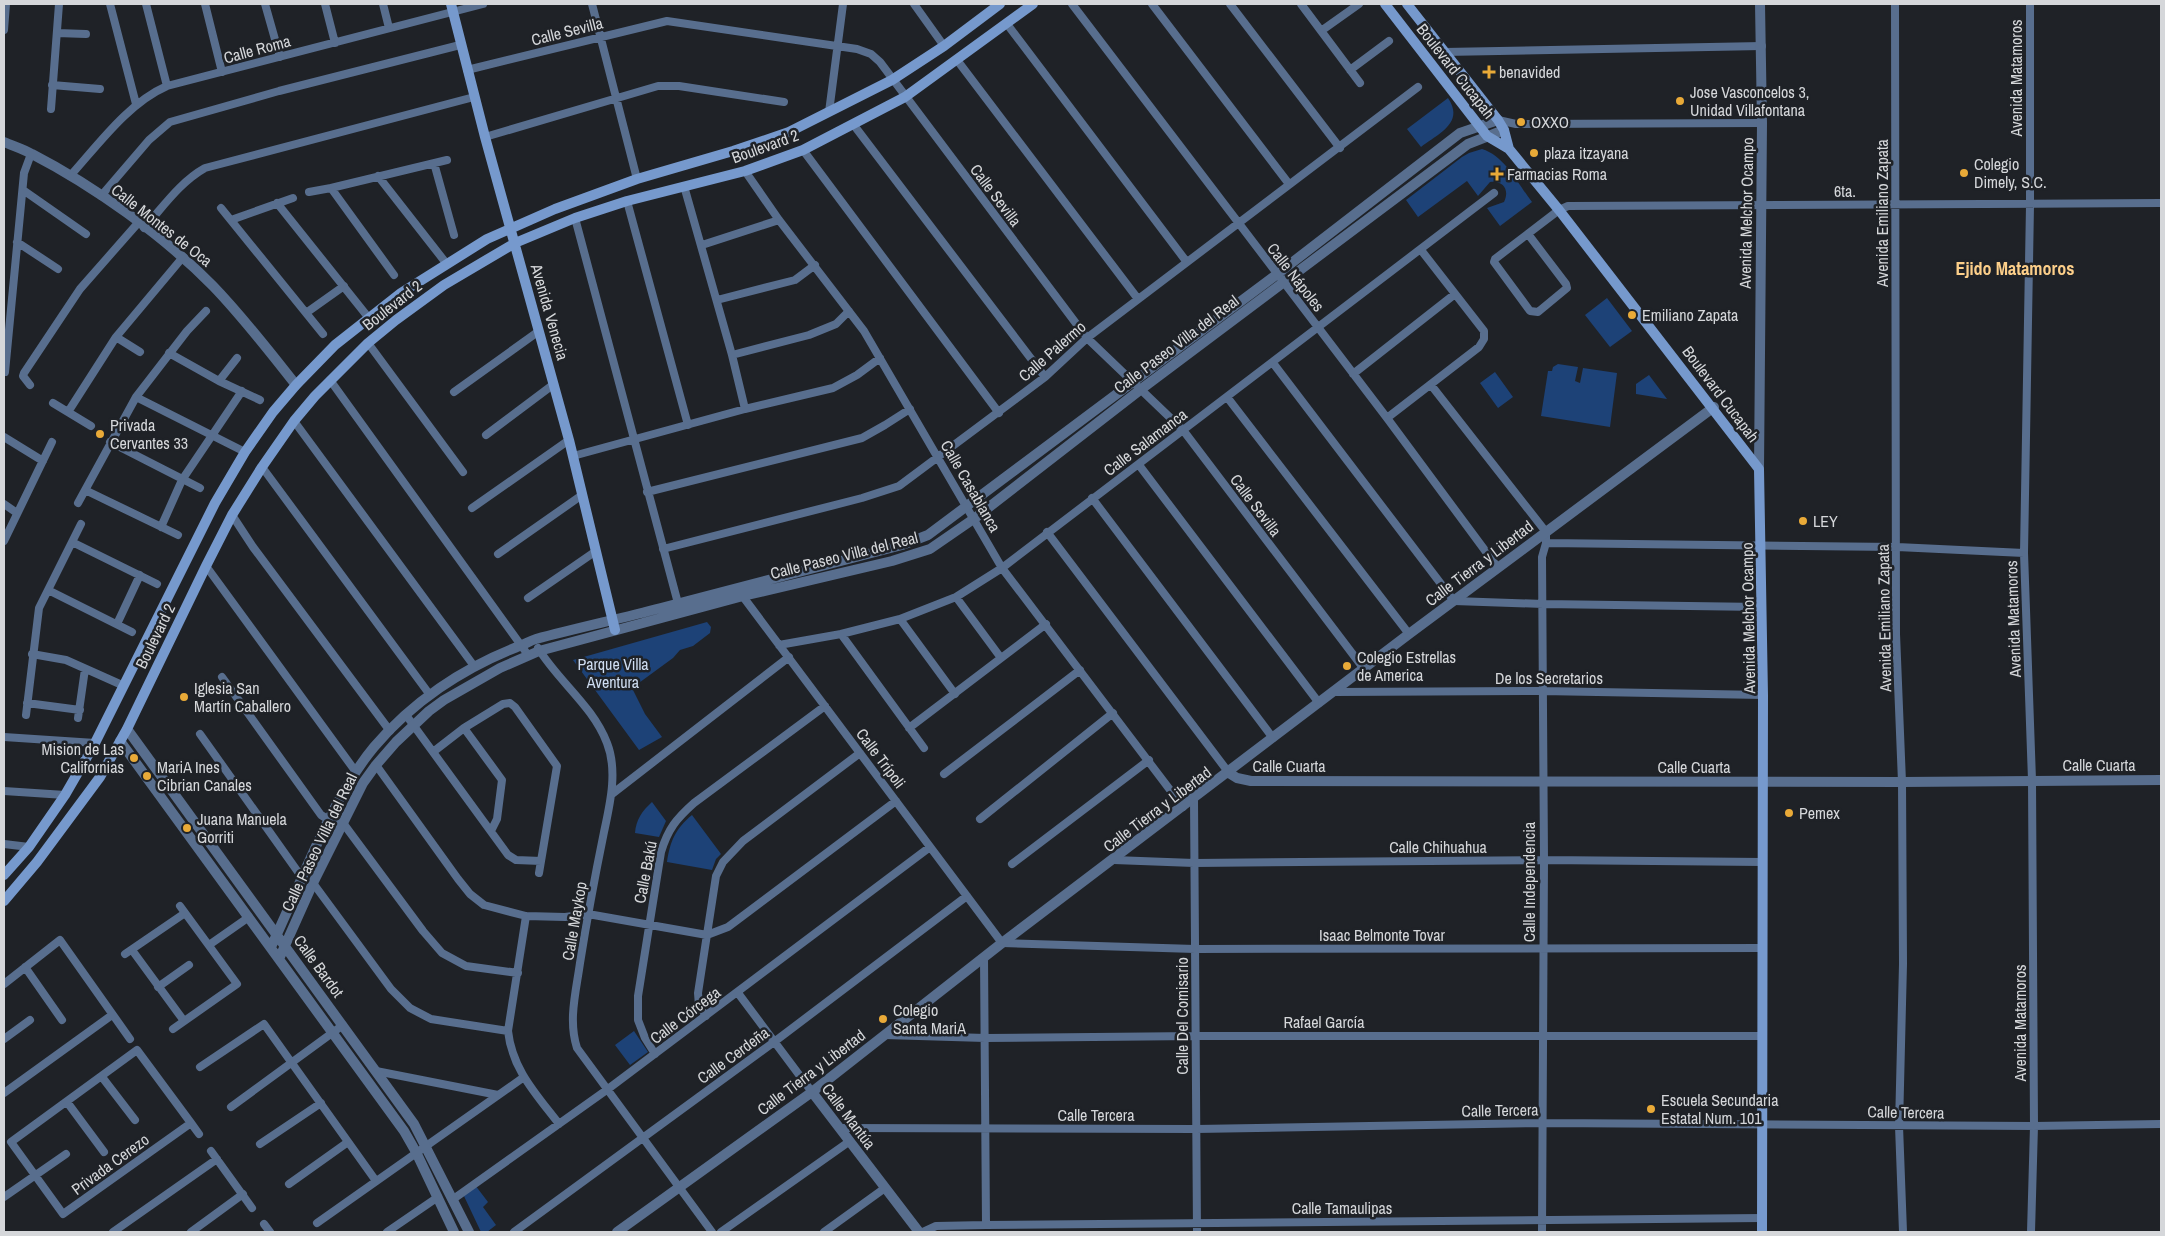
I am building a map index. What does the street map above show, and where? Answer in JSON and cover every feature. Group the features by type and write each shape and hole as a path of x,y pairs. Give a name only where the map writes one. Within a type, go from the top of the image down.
{"main road":[{"name":"Boulevard 2","path":"4,901 37,862 80,805 120,741 232,515 262,466 294,421 330,380 368,343 444,285 515,243 575,218 627,201 745,171 802,150 905,97 1034,4"},
{"name":"Boulevard Cucapah","path":"1385,4 1487,136 1509,149 1559,210 1714,408 1759,469"},
{"name":"Boulevard Cucapah","path":"1407,4 1498,120 1504,130 1509,149"},
{"name":"Boulevard 2","path":"4,876 29,847 65,795 95,743 215,503 246,452 273,412 335,345 368,317 446,263 510,227 637,179 733,151 789,132 892,80 944,46 995,5"},
{"name":"Avenida Venecia","path":"452,8 474,97 569,440 614,626"},
{"name":"Avenida Melchor Ocampo","path":"1759,469 1762,546 1763,695 1762,1232"}],"street":[{"path":"4,30 6,4"},
{"path":"51,109 59,4"},
{"path":"110,4 136,104"},
{"path":"146,4 167,86"},
{"path":"205,4 222,72"},
{"path":"265,4 280,57"},
{"path":"325,4 335,42"},
{"path":"383,4 389,28"},
{"name":"Calle Roma","path":"70,176 136,104 150,93 167,86 389,28 452,8 484,4"},
{"path":"592,4 637,179"},
{"path":"830,112 843,4"},
{"path":"914,4 944,46"},
{"name":"Calle Nápoles","path":"1072,4 1276,275 1387,418 1498,568"},
{"path":"1152,4 1289,184"},
{"path":"1230,4 1340,148"},
{"path":"1301,4 1360,83"},
{"path":"1321,31 1359,4"},
{"name":"Avenida Melchor Ocampo","path":"1759,469 1762,123 1760,4"},
{"name":"Avenida Emiliano Zapata","path":"1895,4 1896,634 1902,782 1903,964 1899,1126 1902,1232"},
{"name":"Avenida Matamoros","path":"2030,4 2030,204 2024,554 2032,780 2034,1126 2031,1232"},
{"name":"Calle Sevilla","path":"467,70 667,21 858,49 871,54 1088,338 1182,430 1364,669"},
{"path":"1007,24 1186,261"},
{"path":"57,33 86,34"},
{"path":"1350,70 1389,41"},
{"path":"101,196 150,140 170,122 460,45"},
{"path":"1444,52 1762,46"},
{"path":"957,60 1138,299"},
{"path":"52,85 100,90"},
{"path":"485,137 658,86 679,86 784,102"},
{"name":"Calle Palermo","path":"663,549 862,498 899,486 1045,377 1088,338 1186,261 1340,148 1418,87"},
{"path":"30,385 23,376 24,373 92,272 194,174 205,168 474,97"},
{"path":"1498,120 1516,124 1762,123"},
{"name":"Calle Paseo Villa del Real","path":"279,959 313,883 363,783 376,765 413,725 429,710 458,690 528,655 614,626 915,542 928,535 968,507 1131,381 1276,275 1460,133 1498,120"},
{"path":"853,124 1045,377"},
{"path":"1504,130 1516,124"},
{"name":"Calle Paseo Villa del Real","path":"740,592 892,561 930,549 975,518 1140,390 1468,144 1504,130"},
{"name":"Calle Montes de Oca","path":"4,142 31,154 70,176 101,196 183,257 213,286 260,339 296,385"},
{"path":"802,150 999,413"},
{"path":"5,372 24,173 31,154"},
{"path":"309,192 447,160"},
{"path":"434,163 454,234"},
{"name":"Calle Casablanca","path":"745,171 779,220 864,331 940,457 1002,568 1183,807"},
{"path":"378,176 446,263"},
{"path":"684,186 702,245 745,409"},
{"path":"331,188 394,275"},
{"path":"22,190 86,234"},
{"name":"Calle Salamanca","path":"779,644 841,634 900,619 956,597 1002,568 1092,498 1139,465 1182,430 1273,364 1494,193"},
{"path":"231,220 293,198"},
{"path":"627,201 688,425"},
{"name":"6ta.","path":"1559,210 1568,206 1578,205 1896,205 2161,202"},
{"path":"277,203 368,317"},
{"path":"221,208 323,334"},
{"path":"1528,234 1566,284 1567,288 1534,313 1530,311 1494,262 1528,234 1559,210"},
{"path":"575,218 679,609"},
{"path":"702,245 779,220"},
{"path":"18,242 58,269"},
{"path":"1387,418 1479,346 1484,339 1484,330 1421,250"},
{"path":"68,412 116,337 183,257"},
{"path":"717,300 795,280 815,265"},
{"path":"306,313 344,286"},
{"path":"1353,374 1455,294"},
{"path":"78,503 136,397 169,353 206,311"},
{"path":"732,355 809,335 836,324 849,311"},
{"path":"454,392 539,331"},
{"path":"116,337 140,352"},
{"path":"368,343 463,472"},
{"path":"169,353 219,381 260,400"},
{"path":"219,381 237,358"},
{"path":"573,456 745,409 832,388 857,375 880,358"},
{"path":"1273,364 1454,601 1762,607"},
{"path":"330,380 528,655"},
{"path":"486,434 554,384"},
{"path":"1431,385 1546,532"},
{"path":"161,526 182,480 210,435 242,391"},
{"path":"136,397 246,452"},
{"path":"1227,397 1409,634"},
{"path":"53,403 91,426"},
{"name":"Calle Tierra y Libertad","path":"616,1232 812,1092 1002,943 1229,773 1409,634 1714,408"},
{"path":"647,492 862,438 885,426 910,409"},
{"path":"294,421 474,666"},
{"path":"4,437 42,461"},
{"path":"472,508 569,440"},
{"path":"4,541 52,442"},
{"path":"110,442 200,488"},
{"path":"1139,465 1319,703"},
{"path":"262,466 430,695"},
{"path":"85,490 178,535"},
{"path":"498,554 582,496"},
{"path":"1092,498 1273,738"},
{"path":"4,504 17,513"},
{"path":"232,515 253,547 390,731"},
{"path":"26,715 39,608 81,524"},
{"path":"1047,532 1229,773"},
{"name":"Calle Independencia","path":"1542,1232 1544,860 1542,557 1546,544 1546,532"},
{"path":"72,542 157,584"},
{"path":"1546,544 1897,547 2024,554"},
{"path":"528,598 596,551"},
{"path":"206,566 356,772"},
{"path":"117,624 140,575"},
{"path":"48,590 132,632"},
{"name":"Calle Trípoli","path":"740,592 1002,943"},
{"path":"956,597 1001,658"},
{"path":"900,619 955,694"},
{"path":"909,728 1046,624"},
{"name":"Calle Paseo Villa del Real","path":"271,947 330,820 356,772 374,747 406,715 430,695 474,666 522,645 534,640 614,626"},
{"path":"841,634 924,748"},
{"name":"Calle Maykop","path":"534,640 540,651 599,727 607,742 612,758 612,794 588,914 572,1015 572,1033 577,1048 712,1232"},
{"path":"32,654 66,660 122,686"},
{"path":"612,794 789,657"},
{"path":"78,718 85,669"},
{"path":"944,774 1080,670"},
{"path":"222,677 321,815 330,820 343,823 423,931 442,953 466,966 518,973"},
{"name":"De los Secretarios","path":"1334,692 1542,691 1763,695"},
{"path":"27,703 80,710"},
{"path":"433,752 464,728 503,704 510,703 515,707 557,766 539,874"},
{"name":"Calle Bakú","path":"655,1054 645,1038 638,1020 638,996 660,852 666,834 676,819 825,706"},
{"path":"980,819 1113,713"},
{"path":"406,715 508,855 516,860 541,861"},
{"path":"464,728 502,780 497,819 490,831"},
{"name":"Calle Bardot","path":"127,729 286,945 414,1124 469,1232"},
{"path":"200,734 303,878"},
{"path":"4,737 95,743"},
{"name":"Calle Bardot","path":"120,741 334,1032 404,1131 454,1232"},
{"path":"706,1016 699,1006 698,993 716,876 723,862 743,841 860,753"},
{"path":"1012,864 1148,760"},
{"path":"376,765 470,894 484,904 526,916 588,914 707,935 728,927 896,801"},
{"name":"Calle Cuarta","path":"1229,773 1237,778 1251,782 2161,780"},
{"path":"4,791 65,795"},
{"name":"Calle Del Comisario","path":"1194,799 1197,1232"},
{"path":"4,844 29,847"},
{"name":"Calle Córcega","path":"452,1200 608,1090 930,847"},
{"name":"Calle Chihuahua","path":"1114,860 1194,863 1544,860 1763,862"},
{"path":"313,883 391,989 410,1008 431,1019 508,1031"},
{"name":"Calle Cerdeña","path":"514,1232 774,1042 966,896"},
{"path":"173,1029 184,1022 237,984 183,909 129,952 158,986 184,1022"},
{"path":"526,916 508,1031 510,1050 524,1077 559,1124"},
{"path":"210,945 249,917"},
{"path":"4,984 60,940 130,1039"},
{"name":"Isaac Belmonte Tovar","path":"1002,943 1195,949 1763,948"},
{"path":"984,957 986,1225"},
{"path":"158,986 189,964"},
{"path":"25,966 62,1020"},
{"name":"Calle Mantúa","path":"738,993 919,1232"},
{"path":"4,1093 112,1015"},
{"path":"4,1039 30,1020"},
{"path":"200,1067 264,1024 376,1181"},
{"path":"230,1107 343,1026"},
{"name":"Rafael García","path":"885,1035 985,1038 1763,1036"},
{"name":"Privada Cerezo","path":"137,1050 191,1122 64,1214 11,1142 67,1102 137,1050"},
{"path":"376,1071 498,1095"},
{"name":"Privada Cerezo","path":"102,1077 135,1120"},
{"path":"317,1223 524,1077"},
{"name":"Privada Cerezo","path":"67,1102 104,1152"},
{"path":"260,1144 320,1103"},
{"path":"191,1122 199,1134"},
{"name":"Calle Tercera","path":"840,1128 1196,1129 1544,1123 1762,1123 1899,1126 2161,1124"},
{"path":"721,1232 850,1141"},
{"path":"289,1184 348,1142"},
{"path":"211,1151 252,1208"},
{"path":"4,1197 34,1174 66,1154"},
{"path":"113,1232 217,1159"},
{"path":"824,1232 885,1188"},
{"path":"191,1232 243,1194"},
{"path":"387,1232 396,1230 438,1197"},
{"name":"Calle Tamaulipas","path":"923,1232 936,1226 986,1225 1762,1218"},
{"path":"264,1224 269,1232"}],"green space":[{"path":"1448,98 1453,114 1451,121 1447,127 1421,147 1407,129"},
{"path":"1482,149 1498,158 1504,164 1532,202 1500,226 1487,208 1504,202 1506,190 1502,184 1490,182 1478,196 1467,181 1418,217 1406,200 1462,157"},
{"path":"1607,298 1632,331 1610,347 1585,315"},
{"path":"1558,364 1578,367 1575,381 1580,383 1583,368 1617,373 1610,427 1541,416 1548,371 1552,371 1553,367"},
{"path":"1495,372 1513,397 1498,408 1480,383"},
{"path":"1649,375 1667,399 1636,394 1636,384"},
{"name":"Parque Villa Aventura","path":"707,622 711,627 710,633 693,646 680,650 673,658 632,688 645,714 662,737 639,750 573,660"},
{"path":"652,802 666,821 659,837 635,833 640,816"},
{"path":"692,815 721,854 716,859 712,870 667,862 674,836 681,825"},
{"path":"634,1031 648,1052 630,1065 615,1045"},
{"path":"475,1185 488,1202 483,1207 496,1225 487,1232 481,1232 463,1194"}],"place":[{"name":"benavided","path":"1489,72"},
{"name":"Jose Vasconcelos 3, Unidad Villafontana","path":"1680,101"},
{"name":"OXXO","path":"1521,122"},
{"name":"plaza itzayana","path":"1534,153"},
{"name":"Colegio Dimely, S.C.","path":"1964,173"},
{"name":"Farmacias Roma","path":"1497,174"},
{"name":"Emiliano Zapata","path":"1632,315"},
{"name":"Privada Cervantes 33","path":"100,434"},
{"name":"LEY","path":"1803,521"},
{"name":"Colegio Estrellas de America","path":"1347,666"},
{"name":"Iglesia San Martín Caballero","path":"184,697"},
{"name":"Mision de Las Californias","path":"134,758"},
{"name":"MariA Ines Cibrian Canales","path":"147,776"},
{"name":"Pemex","path":"1789,813"},
{"name":"Juana Manuela Gorriti","path":"187,828"},
{"name":"Colegio Santa MariA","path":"883,1019"},
{"name":"Escuela Secundaria Estatal Num. 101","path":"1651,1109"}],"district":[{"name":"Ejido Matamoros","path":"2015,269"}]}
